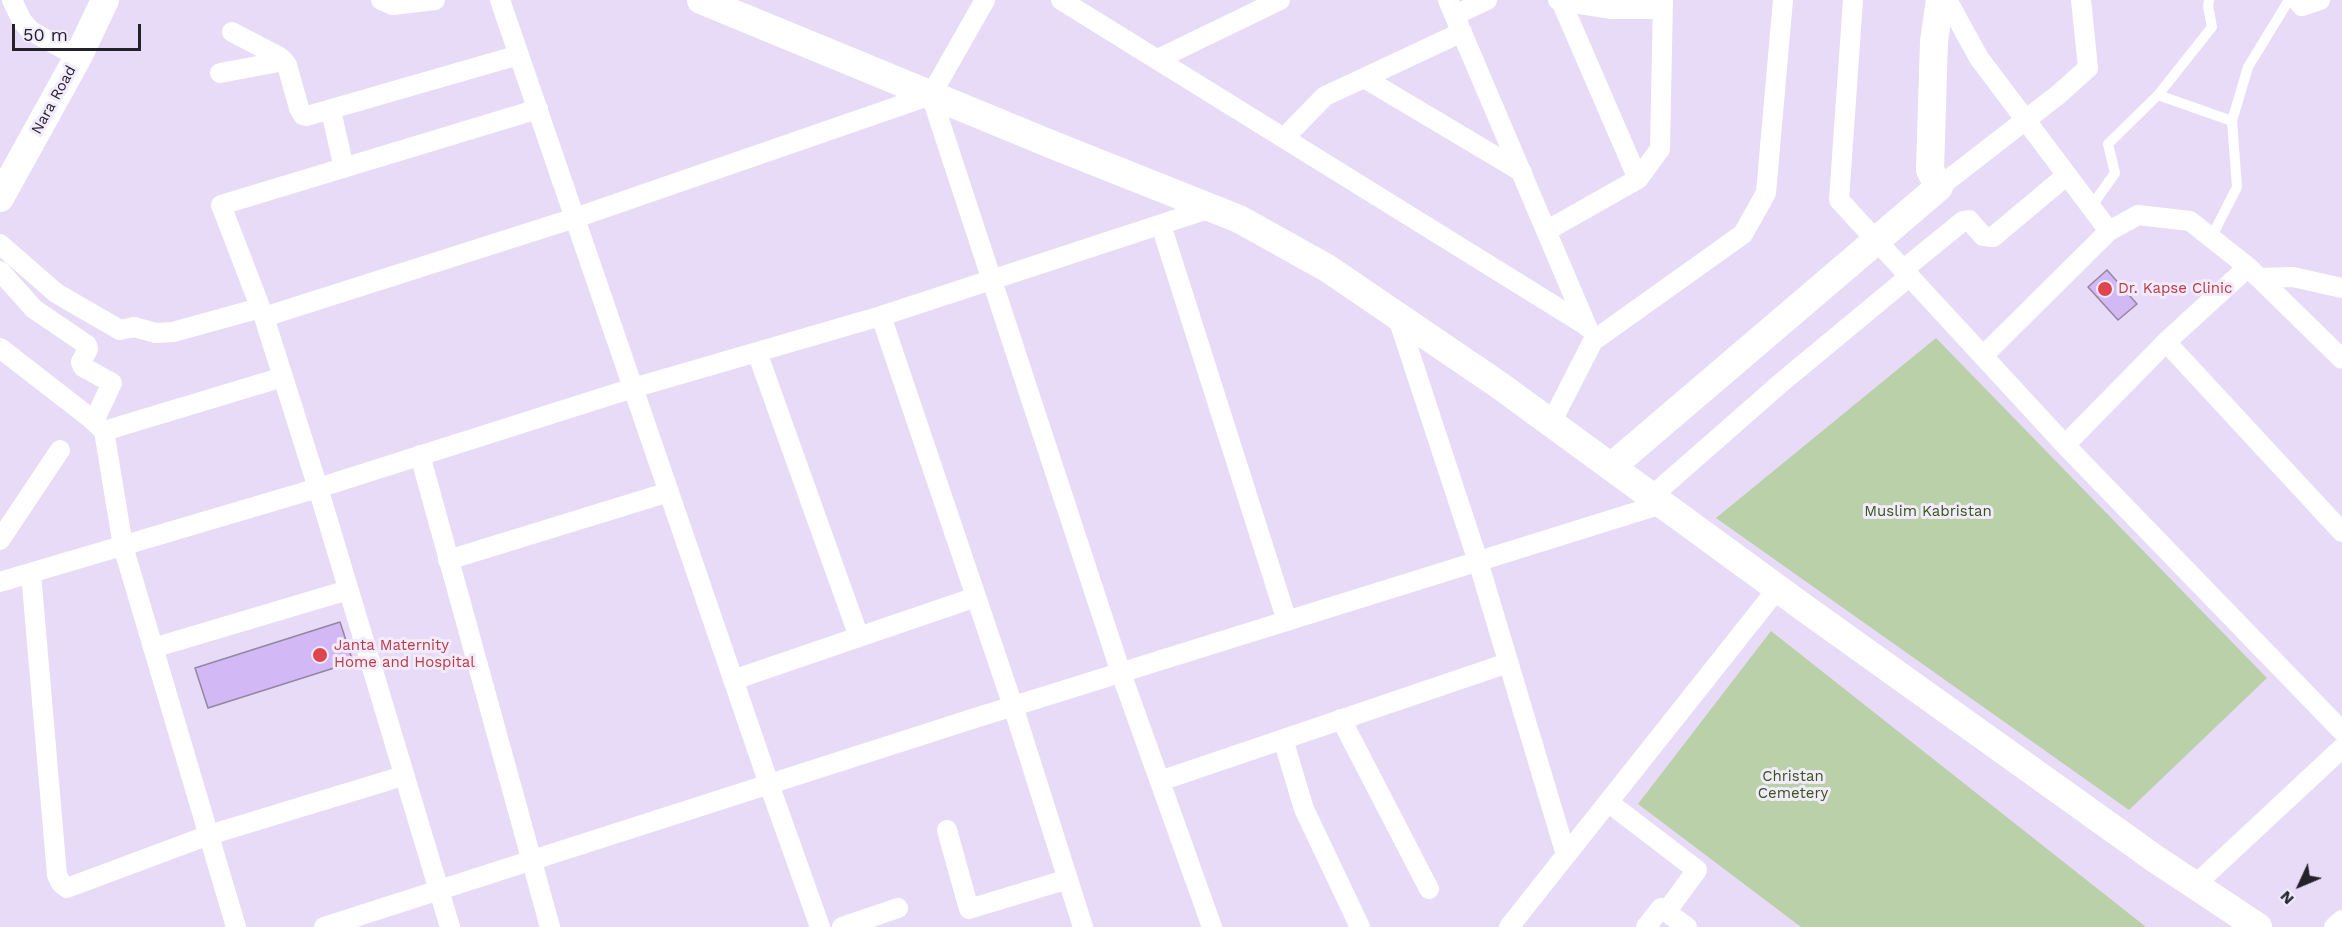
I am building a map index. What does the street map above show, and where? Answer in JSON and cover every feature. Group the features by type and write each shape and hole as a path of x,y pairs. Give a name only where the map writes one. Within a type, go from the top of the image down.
{"main road":[{"name":"Nara Road","path":"0,198 78,57 105,0"},
{"path":"701,0 1239,219 1327,268 1551,423 1778,588 2195,885 2258,927"},
{"path":"1611,467 1939,187 1930,170 1934,41 1940,0"}],"street":[{"path":"12,0 22,21 31,31 78,57"},
{"path":"381,0 393,5 435,0"},
{"path":"500,0 820,927"},
{"path":"0,244 56,293 120,330 134,327 156,333 173,332 262,313 575,218 931,95 985,0"},
{"path":"1061,0 1284,138 1590,333"},
{"path":"1158,59 1280,0"},
{"path":"1284,138 1325,96 1364,78 1455,16 1488,0"},
{"path":"1546,231 1638,179 1660,149 1662,5 1612,9 1560,0"},
{"path":"1560,0 1638,179"},
{"path":"1551,423 1590,333 1743,234 1766,193 1783,0"},
{"path":"1853,0 1839,200 2065,445 2342,731"},
{"path":"1947,0 1978,58 2109,231"},
{"path":"1939,187 2059,94 2088,68 2081,0"},
{"path":"2297,0 2302,6 2320,0"},
{"path":"1455,16 1590,333"},
{"path":"232,32 284,61 298,108 307,117 519,55"},
{"path":"220,73 284,61"},
{"path":"1364,78 1522,172"},
{"path":"931,95 1121,673 1212,927"},
{"path":"450,927 283,377 262,313 221,205 538,109"},
{"path":"331,111 344,168"},
{"path":"324,927 1013,706 1478,561 1657,500 1782,382 1963,221 1969,220 1983,236 1993,237 2067,175"},
{"path":"0,582 318,488 633,388 881,316 1211,208"},
{"path":"1983,356 2109,231 2138,215 2190,221 2254,272 2342,359"},
{"path":"1161,225 1287,621"},
{"path":"0,272 34,309 87,345 88,349 81,362 83,367 112,383 99,426 123,546 236,927"},
{"path":"2065,445 2166,342 2254,272 2293,277 2342,288"},
{"path":"1397,315 1478,561 1566,855"},
{"path":"881,316 1013,706 1083,927"},
{"path":"2166,342 2342,532"},
{"path":"0,348 99,426"},
{"path":"758,352 859,637"},
{"path":"99,426 283,377"},
{"path":"0,540 60,450"},
{"path":"420,455 550,927"},
{"path":"448,560 669,492"},
{"path":"31,573 57,875 67,888 209,835 403,776"},
{"path":"1509,927 1778,588"},
{"path":"153,648 348,590"},
{"path":"733,680 976,597"},
{"path":"1160,781 1508,663"},
{"path":"1341,719 1429,889"},
{"path":"1282,739 1304,809 1360,927"},
{"path":"2195,885 2342,748"},
{"path":"1608,802 1697,870 1666,912"},
{"path":"947,830 969,909 1068,879"},
{"path":"842,927 898,908"},
{"path":"1646,927 1661,908 1687,927"},
{"path":"2334,927 2342,920"}],"lane":[{"path":"2091,207 2115,173 2108,144 2158,95 2212,27 2209,0"},
{"path":"2211,238 2237,186 2232,120 2248,68 2289,0"},
{"path":"2158,95 2232,120"}],"green space":[{"name":"Muslim Kabristan","path":"1936,338 2267,678 2129,810 1716,518"},
{"name":"Christan Cemetery","path":"1771,631 2146,927 1801,927 1638,804"}],"building":[{"path":"2107,270 2137,304 2118,320 2088,287"},
{"path":"340,622 353,662 208,708 195,668"}],"place":[{"name":"Dr. Kapse Clinic","path":"2105,289"},
{"name":"Janta Maternity Home and Hospital","path":"320,655"}]}
